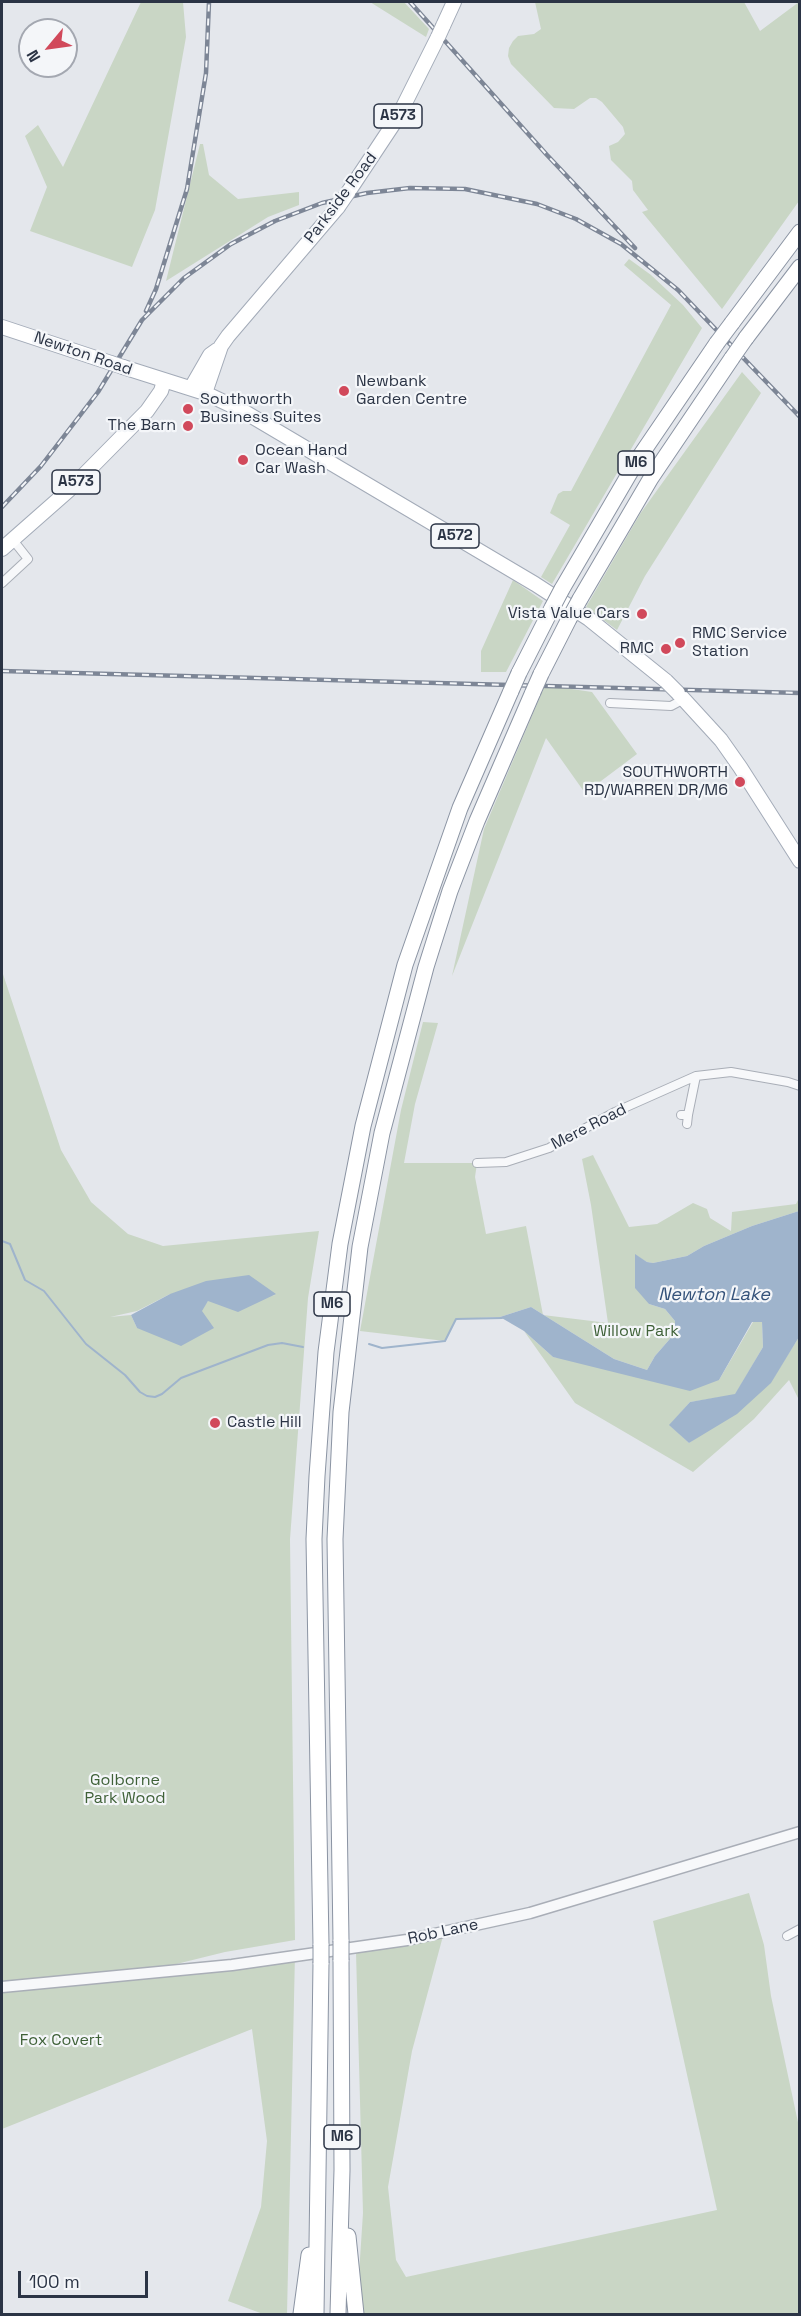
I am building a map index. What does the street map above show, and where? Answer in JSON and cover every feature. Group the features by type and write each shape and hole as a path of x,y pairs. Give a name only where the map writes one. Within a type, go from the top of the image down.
{"highway":[{"name":"M6","path":"316,2314 321,1945 314,1539 326,1352 340,1244 363,1126 405,965 460,808 510,691 562,589 638,459 717,343 800,232"},
{"name":"M6","path":"338,2314 342,2170 335,1539 341,1412 360,1247 382,1133 426,967 450,891 477,821 533,692 580,599 651,478 732,358 800,267"},
{"path":"342,2170 356,2314"},
{"path":"301,2314 319,2172"}],"main road":[{"name":"Parkside Road","path":"191,388 210,355 221,346 350,191 398,117 454,2"},
{"name":"Newton Road","path":"2,327 159,380"},
{"name":"Parkside Road","path":"205,393 221,346"},
{"name":"A572","path":"159,380 205,393 243,411 535,584 589,619 666,681 681,696 741,767 798,853"},
{"name":"A573","path":"7,545 69,490 147,411 159,380"}],"street":[{"path":"2,582 28,559 7,545"},
{"path":"610,703 671,706 681,696"},
{"name":"Mere Road","path":"477,1163 506,1162 549,1148 615,1112 696,1076 731,1072 800,1086"},
{"path":"685,1118 696,1076"},
{"name":"Rob Lane","path":"2,1987 243,1964 407,1940 530,1912 800,1832"},
{"path":"787,1937 800,1929"}],"green space":[{"path":"141,2 183,2 186,37 155,210 132,267 30,231 47,187 25,136 38,125 63,167"},
{"path":"370,2 404,2 429,29 426,37"},
{"path":"535,2 744,2 760,31 799,2 799,201 722,309 642,212 648,210 633,190 632,181 611,160 609,146 618,142 625,134 623,127 602,102 596,98 590,98 574,109 554,108 511,64 508,56 513,41 518,36 534,34 541,29"},
{"path":"200,144 203,144 209,175 238,199 299,192 299,205 268,217 166,281"},
{"path":"629,259 651,275 683,305 702,328 552,584 541,577 570,525 550,513 558,494 571,491 671,305 624,265"},
{"path":"742,372 761,393 645,576 617,630 586,607 640,514"},
{"path":"513,580 543,601 506,672 481,672 481,651"},
{"path":"545,685 592,692 637,754 585,793 546,738 452,976 484,829"},
{"path":"2,971 61,1150 91,1202 128,1234 163,1246 319,1231 308,1298 290,1539 295,1940 225,1952 144,1972 295,1954 287,2314 263,2314 228,2301 261,2207 267,2141 252,2029 2,2129 2,1987 111,1976 2,1981","holes":["170,1294 276,1295 208,1301 201,1310 137,1328 131,1315 110,1317 137,1311"]},
{"path":"423,1022 438,1023 415,1104 404,1163 477,1163 475,1177 486,1234 526,1226 543,1314 531,1307 500,1317 456,1319 445,1341 360,1331 401,1110"},
{"name":"Willow Park","path":"593,1155 629,1227 657,1224 693,1203 707,1209 710,1218 731,1231 732,1212 796,1204 799,1198 799,1211 752,1226 704,1246 687,1256 653,1263 635,1255 649,1304 665,1309 675,1321 675,1333 655,1356 647,1370 614,1359 544,1315 608,1323 582,1159"},
{"name":"Willow Park","path":"753,1322 762,1322 763,1347 735,1395 690,1402 670,1425 689,1443 770,1383 799,1337 799,1400 789,1380 754,1419 693,1472 575,1403 524,1331 553,1357 719,1380"},
{"path":"749,1893 764,1945 771,1996 799,2127 799,2314 362,2314 359,2274 363,2213 356,1952 443,1936 412,2051 388,2187 396,2260 406,2277 717,2210 653,1921"}],"water":[{"name":"Newton Lake","path":"799,1211 799,1337 771,1383 737,1414 689,1443 669,1425 690,1402 735,1394 763,1347 762,1322 752,1322 719,1380 690,1391 553,1357 524,1331 500,1317 531,1307 614,1359 647,1370 655,1356 675,1333 675,1321 665,1309 649,1304 635,1288 635,1254 653,1263 687,1256 704,1246 752,1226"},
{"path":"249,1275 276,1294 238,1312 208,1301 202,1311 214,1328 181,1346 137,1328 131,1315 170,1294 206,1281"}],"waterway":[{"path":"2,1241 10,1244 25,1280 44,1291 86,1344 147,1396 155,1397 181,1378 268,1345 282,1343 303,1347"},
{"path":"369,1344 382,1348 445,1341 456,1319 502,1318"}],"railway":[{"path":"146,311 156,289 187,189 206,73 209,2"},
{"path":"410,2 547,155 635,248"},
{"path":"2,507 41,466 98,392 142,320 184,278 231,244 275,221 322,203 367,193 410,188 465,189 537,204 576,219 621,244 678,290 800,417"},
{"path":"2,671 800,693"}],"place":[{"name":"Newbank Garden Centre","path":"344,391"},
{"name":"Southworth Business Suites","path":"188,409"},
{"name":"The Barn","path":"188,426"},
{"name":"Ocean Hand Car Wash","path":"243,460"},
{"name":"Vista Value Cars","path":"642,614"},
{"name":"RMC Service Station","path":"680,643"},
{"name":"RMC","path":"666,649"},
{"name":"SOUTHWORTH RD/WARREN DR/M6","path":"740,782"},
{"name":"Castle Hill","path":"215,1423"}],"park label":[{"name":"Golborne Park Wood","path":"125,1790"},
{"name":"Fox Covert","path":"61,2041"}]}
